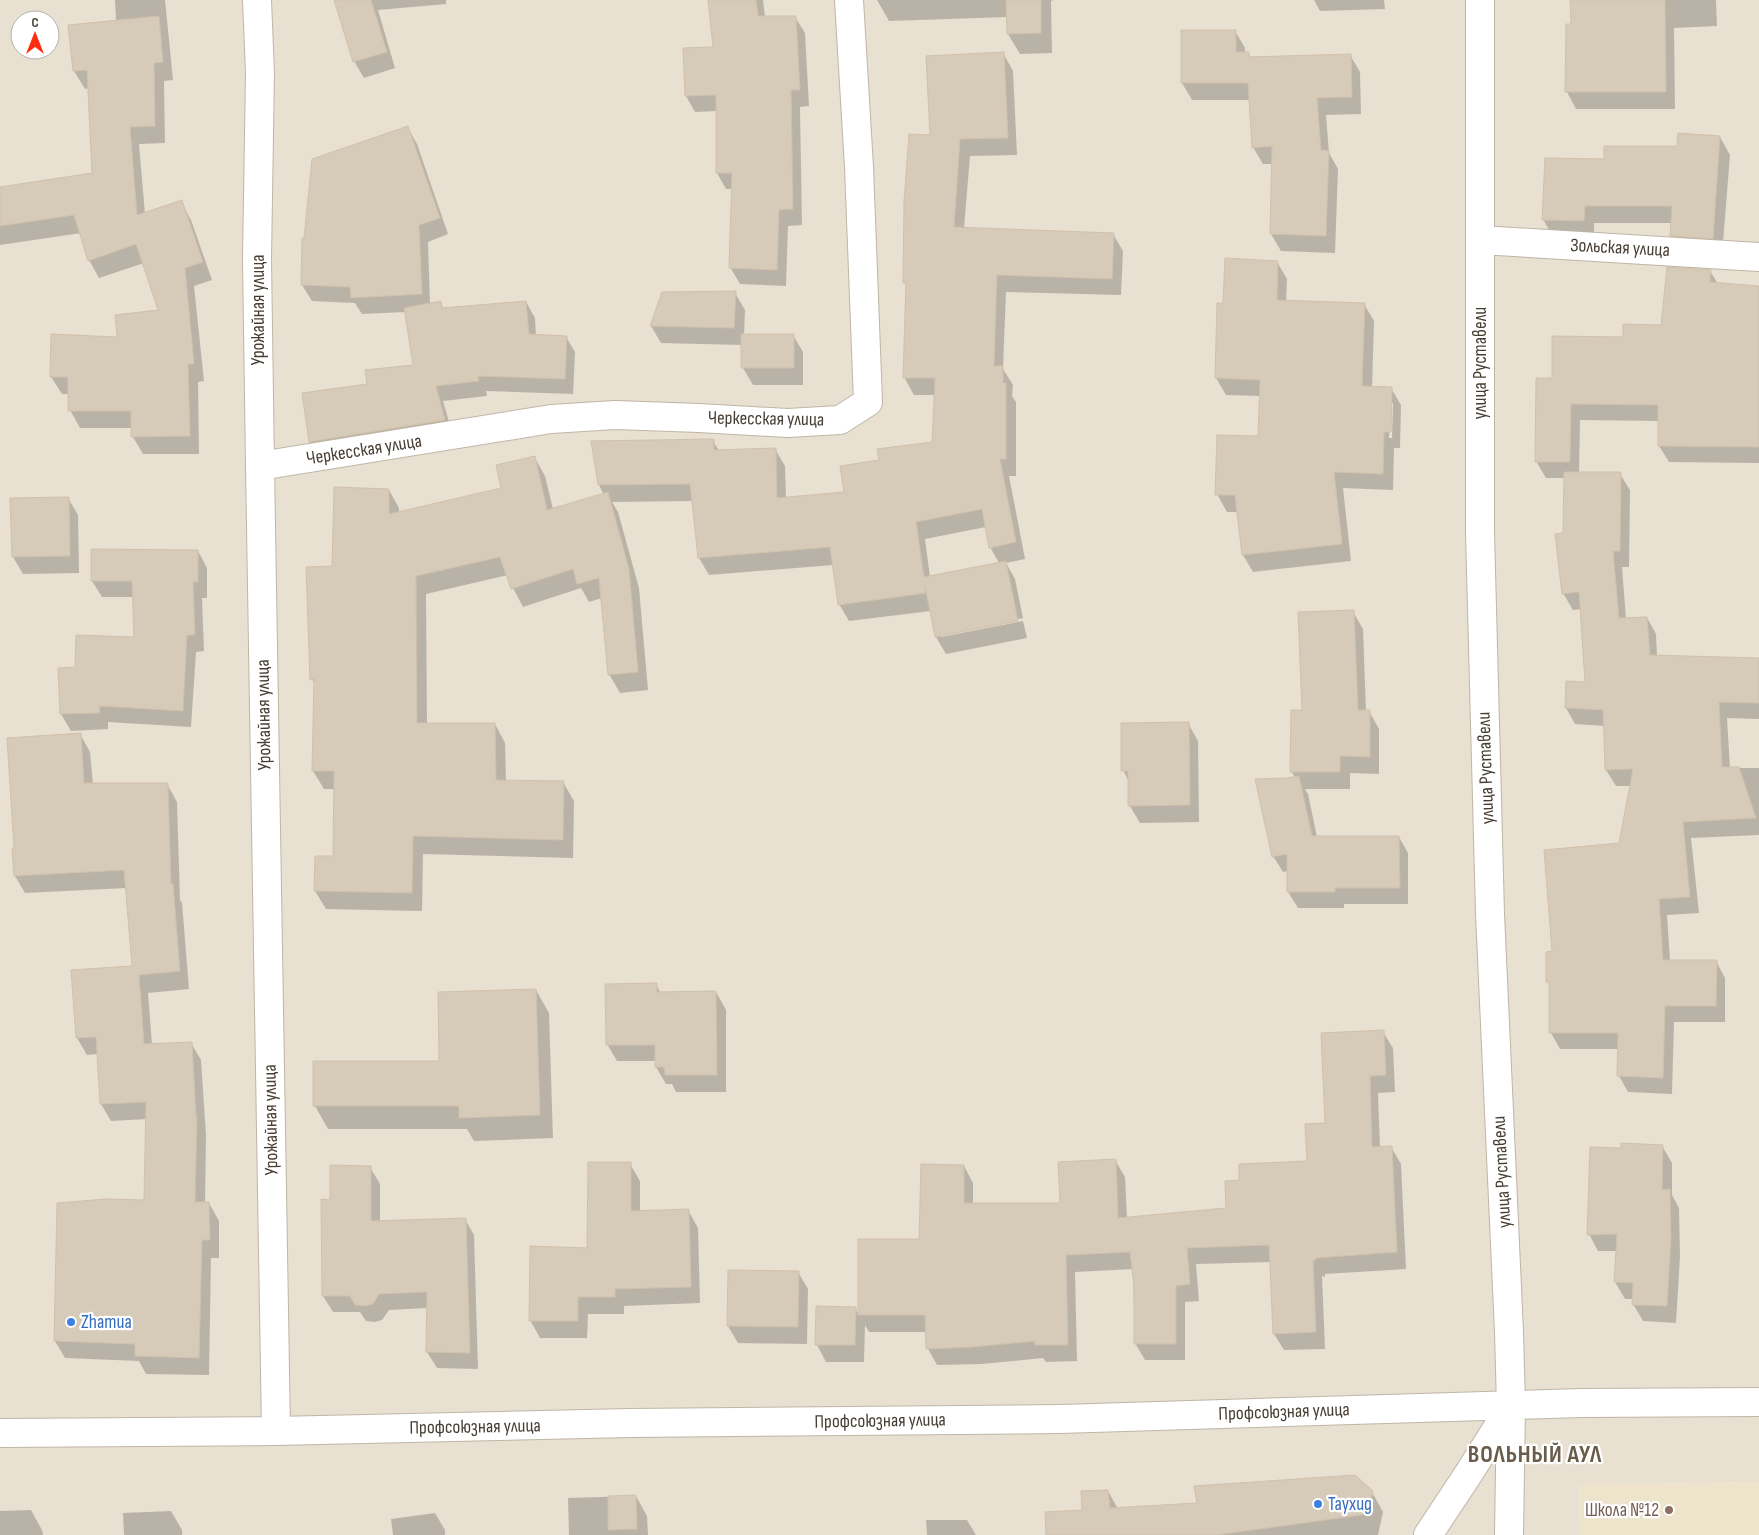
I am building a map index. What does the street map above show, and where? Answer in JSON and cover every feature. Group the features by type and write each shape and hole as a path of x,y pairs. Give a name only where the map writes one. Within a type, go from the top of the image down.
{"street":[{"name":"Урожайная улица","path":"258,0 260,73 257,259 276,1431"},
{"name":"Черкесская улица","path":"260,466 551,419 615,415 788,423 840,420 868,402 860,168 849,0"},
{"name":"улица Руставели","path":"1480,0 1480,552 1490,914 1509,1332 1511,1406 1509,1535"},
{"name":"Зольская улица","path":"1481,240 1759,257"},
{"name":"Профсоюзная улица","path":"0,1433 276,1431 630,1424 1060,1419 1583,1403 1759,1402"},
{"path":"1428,1535 1470,1473 1511,1406"}],"shaded area":[{"path":"0,0 1759,0 1759,1482 1579,1485 1580,1535 0,1535"},
{"name":"Школа №12","path":"1759,1482 1759,1535 1580,1535 1579,1485"}],"building":[{"path":"334,0 371,0 387,52 353,62"},
{"path":"708,0 756,0 758,16 796,16 800,90 791,90 793,209 779,210 777,270 729,268 732,173 716,173 716,95 685,96 683,48 713,47"},
{"path":"1006,0 1041,0 1041,33 1007,34"},
{"path":"1570,0 1665,0 1666,92 1565,92 1566,24 1571,24"},
{"path":"159,16 163,62 154,63 155,126 130,127 137,215 182,200 203,262 185,268 194,364 188,364 190,436 131,437 131,411 68,411 68,377 50,377 51,334 117,337 115,315 158,310 136,244 88,261 74,215 0,226 0,187 92,173 87,70 73,71 68,25"},
{"path":"1181,30 1236,30 1236,52 1249,52 1249,57 1351,54 1352,97 1317,98 1321,150 1329,151 1326,236 1270,234 1272,146 1252,148 1248,83 1181,83"},
{"path":"1004,52 1008,138 960,139 954,227 1114,233 1112,279 997,275 994,366 1003,366 1003,383 1006,383 1006,459 1000,459 1016,542 989,548 982,509 916,522 924,577 1006,561 1018,621 935,637 925,586 926,593 838,605 830,547 698,558 690,484 598,485 591,441 714,439 714,450 776,448 777,498 844,492 840,466 879,460 877,449 932,442 935,378 903,378 906,283 903,283 904,202 909,134 930,135 926,56"},
{"path":"408,126 440,218 419,225 422,294 351,298 350,287 301,285 302,238 304,238 312,159"},
{"path":"1678,133 1720,136 1713,239 1670,236 1672,206 1585,206 1584,221 1542,220 1545,158 1604,159 1604,146 1677,146"},
{"path":"1225,258 1278,261 1277,300 1365,303 1362,386 1392,387 1391,432 1384,432 1383,474 1334,472 1342,544 1242,555 1235,495 1215,495 1217,435 1258,436 1260,380 1215,378 1217,303 1223,303"},
{"path":"1667,267 1711,270 1710,282 1759,286 1759,447 1658,446 1658,405 1571,404 1570,462 1535,462 1536,378 1552,378 1552,336 1623,337 1623,324 1661,325"},
{"path":"736,291 734,328 650,326 662,292"},
{"path":"441,301 442,308 526,301 529,334 567,336 565,379 478,376 479,381 436,386 445,420 309,442 302,393 367,384 365,370 413,365 404,308"},
{"path":"741,334 794,334 794,368 741,368"},
{"path":"535,456 547,510 608,492 629,569 638,672 608,675 599,578 577,584 573,569 511,589 500,557 416,576 417,723 495,723 496,780 564,781 563,840 413,836 412,893 314,891 315,856 333,856 334,771 312,771 314,679 310,680 306,567 332,566 334,487 389,489 389,514 501,488 496,465"},
{"path":"1564,472 1621,472 1620,551 1613,551 1619,618 1647,617 1650,655 1759,658 1759,703 1719,702 1722,767 1739,767 1756,818 1683,822 1690,897 1659,899 1663,960 1717,960 1716,1006 1665,1006 1663,1078 1617,1076 1618,1033 1549,1033 1549,982 1546,982 1546,952 1552,951 1544,850 1619,843 1633,769 1605,770 1603,710 1565,708 1566,681 1585,682 1579,592 1562,594 1555,534 1563,533"},
{"path":"69,497 70,556 12,557 10,498"},
{"path":"91,549 198,550 198,582 193,582 195,635 187,635 183,711 99,706 100,713 60,714 58,668 75,667 76,635 134,637 132,581 91,581"},
{"path":"1354,610 1358,710 1370,710 1370,757 1340,756 1340,772 1290,772 1291,710 1302,710 1298,612"},
{"path":"1189,722 1190,805 1128,806 1128,771 1121,771 1121,723"},
{"path":"81,733 84,783 168,783 171,884 173,884 180,971 139,975 144,1044 192,1042 197,1116 195,1202 209,1202 210,1240 202,1240 199,1358 135,1356 135,1344 54,1341 57,1203 106,1199 144,1200 146,1102 100,1104 96,1037 76,1038 71,970 132,966 124,870 14,876 7,738"},
{"path":"1299,776 1312,836 1399,836 1400,888 1335,888 1335,892 1287,892 1287,854 1272,857 1255,779"},
{"path":"657,983 657,992 716,991 717,1075 665,1075 664,1067 655,1067 655,1045 606,1045 605,984"},
{"path":"536,989 540,1115 459,1118 459,1106 313,1106 313,1061 439,1061 438,992"},
{"path":"1384,1030 1386,1075 1370,1076 1372,1147 1392,1146 1397,1252 1316,1258 1316,1260 1313,1260 1316,1332 1273,1334 1269,1245 1187,1248 1190,1284 1176,1286 1176,1344 1134,1344 1134,1285 1130,1252 1066,1255 1068,1345 1035,1345 1035,1341 926,1349 925,1315 858,1315 858,1239 919,1239 921,1164 964,1165 964,1203 1060,1203 1058,1162 1116,1159 1118,1218 1226,1208 1225,1181 1239,1180 1239,1164 1307,1161 1305,1124 1325,1123 1321,1033"},
{"path":"1621,1143 1663,1145 1662,1190 1670,1189 1671,1238 1667,1306 1632,1305 1633,1283 1614,1282 1617,1234 1587,1235 1590,1147 1621,1148"},
{"path":"588,1162 631,1162 631,1211 689,1209 691,1287 615,1289 615,1297 578,1297 578,1321 529,1321 530,1246 587,1248"},
{"path":"330,1165 371,1166 371,1221 466,1218 470,1353 426,1352 427,1292 379,1294 373,1304 365,1306 355,1305 350,1296 322,1296 321,1199 330,1200"},
{"path":"728,1270 799,1271 798,1327 727,1326"},
{"path":"816,1306 856,1307 855,1345 815,1345"},
{"path":"1355,1475 1373,1491 1368,1514 1217,1535 1046,1535 1045,1512 1082,1510 1081,1491 1108,1490 1110,1508 1197,1503 1194,1486"},
{"path":"636,1495 637,1529 608,1530 608,1496"}],"place":[{"name":"Zhamua","path":"71,1322"},
{"name":"Таухид","path":"1318,1504"},
{"name":"Школа №12","path":"1669,1510"}],"district":[{"name":"ВОЛЬНЫЙ АУЛ","path":"1535,1454"}]}
